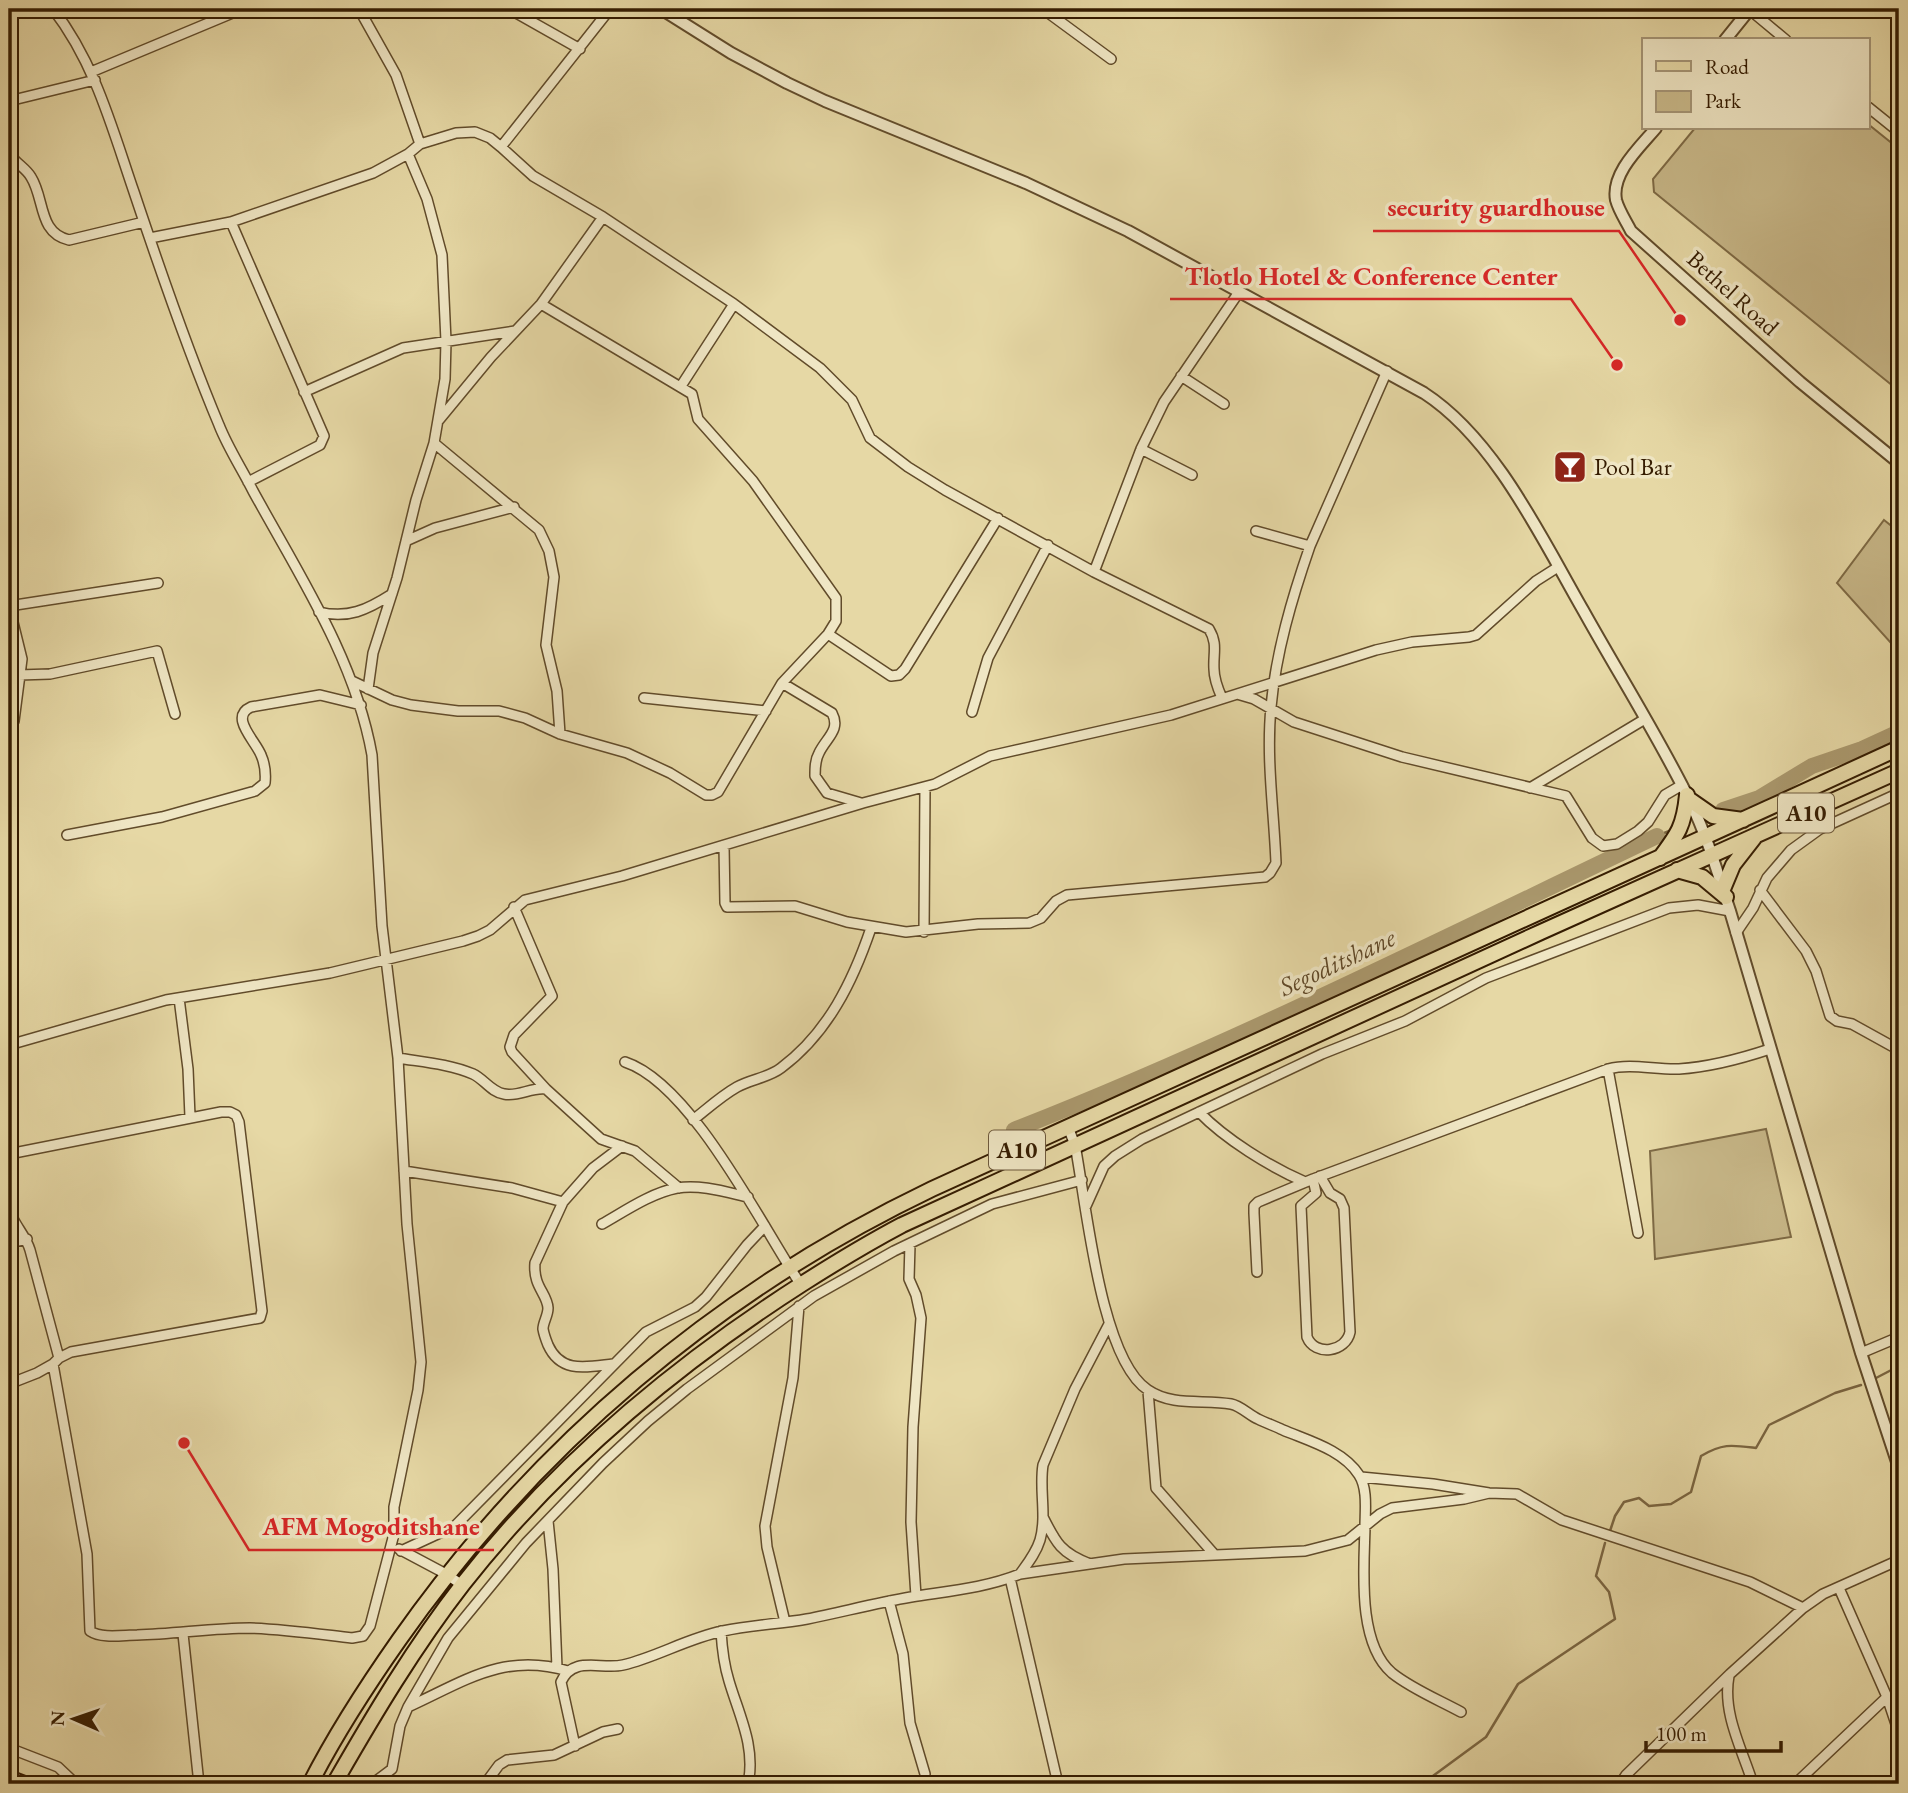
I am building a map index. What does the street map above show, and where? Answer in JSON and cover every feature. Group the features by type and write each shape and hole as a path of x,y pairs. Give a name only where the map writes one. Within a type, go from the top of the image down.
{"main road":[{"name":"A10","path":"310,1784 348,1714 446,1574 525,1483 609,1402 694,1333 789,1267 896,1206 1899,748"},
{"name":"A10","path":"334,1784 404,1668 462,1585 541,1494 621,1418 705,1350 801,1285 872,1241 1010,1176 1899,771"},
{"path":"1686,793 1713,816 1745,820"},
{"path":"1659,859 1680,830 1684,819 1686,793"},
{"path":"1726,899 1733,865 1755,836"},
{"path":"1677,870 1702,877 1726,899"},
{"path":"1002,1157 1010,1176"},
{"path":"9,1777 27,1784"}],"street":[{"path":"9,1205 13,1220 27,1239 56,1361 87,1554 90,1631 112,1636 247,1628 352,1638 363,1636 370,1626 391,1545 396,1498 420,1376 398,1058 385,958 372,755 361,705 341,653 219,427 93,76 74,37 53,9"},
{"path":"9,101 93,76 242,9"},
{"path":"359,9 396,75 420,144"},
{"path":"509,9 580,49"},
{"path":"501,147 610,9"},
{"path":"661,9 731,53 787,83 1026,183 1128,231 1387,371 1441,404 1476,439 1518,500 1558,567 1686,793 1706,838 1861,1353 1899,1468"},
{"path":"1043,9 1111,59"},
{"path":"1727,38 1750,9 1784,38"},
{"path":"1870,109 1899,132"},
{"name":"Bethel Road","path":"1654,130 1622,171 1615,185 1617,201 1631,231 1800,382 1899,463"},
{"path":"150,238 230,222 373,173 408,154 420,144 456,133 475,132 490,138 533,176 603,217 734,304 821,368 852,400 870,438 945,490 1094,572 1209,629 1216,649 1214,676 1222,698"},
{"path":"9,153 31,176 50,230 58,237 69,240 144,222"},
{"path":"368,689 373,653 434,443 444,379 446,341 442,255 427,199 408,154"},
{"path":"437,423 491,357 541,303 603,217"},
{"path":"230,222 324,436 320,445 248,482"},
{"path":"1094,572 1141,449 1164,402 1239,292"},
{"path":"352,681 411,705 458,711 499,711 525,718 560,734 626,753 670,773 706,795 712,795 718,792 782,683 828,634 836,621 836,598 753,481 698,419 692,394 541,303"},
{"path":"681,386 734,304"},
{"path":"304,392 391,352 516,331"},
{"path":"724,846 727,907 795,906 828,918 906,932 1036,921 1056,901 1067,895 1265,877 1276,863 1271,786 1271,709 1289,613 1310,546 1387,371"},
{"path":"1181,376 1224,404"},
{"path":"434,443 539,530 554,577 545,645 557,691 560,734"},
{"path":"1141,449 1192,475"},
{"path":"406,541 435,528 514,508"},
{"path":"828,634 891,676 899,675 998,518"},
{"path":"1256,531 1310,546"},
{"path":"972,712 988,658 1048,545"},
{"path":"9,1028 10,1044 149,1004 360,967 385,958 478,936 489,930 514,907 542,894 622,876 863,803 925,787 950,778 971,764 990,756 1147,721 1376,650 1412,642 1476,635 1536,581 1558,567"},
{"path":"9,728 15,720 22,659 9,606 158,583"},
{"path":"319,612 345,615 358,613 392,594"},
{"path":"19,674 50,674 157,651 175,713"},
{"path":"782,683 832,713 836,721 835,729 819,753 815,766 815,776 820,786 827,793 863,803"},
{"path":"1235,694 1254,699 1294,722 1402,757 1566,796 1592,838 1597,843 1609,846 1638,831 1648,822 1665,795 1686,793"},
{"path":"67,835 162,817 255,791 265,783 266,772 260,754 242,723 241,715 251,706 320,695 361,705"},
{"path":"644,698 766,711"},
{"path":"1530,788 1644,719"},
{"path":"924,932 925,787"},
{"path":"1736,933 1774,868 1808,836 1899,793"},
{"path":"1760,890 1805,951 1815,971 1829,1016 1863,1029 1899,1050"},
{"path":"1086,1207 1108,1163 1143,1139 1199,1112 1322,1054 1405,1021 1486,978 1636,919 1670,908 1726,899"},
{"path":"514,907 552,996 514,1035 510,1047 512,1052 546,1089 601,1139 648,1159 679,1188"},
{"path":"693,1121 736,1088 781,1069 815,1035 855,974 872,928"},
{"path":"179,998 188,1069 190,1117"},
{"path":"1257,1272 1254,1206 1258,1202 1312,1179 1608,1069 1630,1066 1689,1068 1742,1058 1770,1049"},
{"path":"398,1058 460,1069 476,1075 498,1093 508,1095 536,1087 546,1089"},
{"path":"625,1062 652,1075 693,1121 748,1197 801,1285"},
{"path":"1608,1069 1639,1233"},
{"path":"9,1154 190,1117 230,1112 236,1115 262,1311 260,1318 71,1352 37,1373 9,1384"},
{"path":"1199,1112 1217,1129 1273,1167 1312,1179 1340,1199 1344,1208 1350,1332 1345,1342 1333,1350 1312,1345 1307,1337 1301,1206 1316,1193 1312,1179"},
{"path":"1068,1127 1075,1146 1110,1324 1125,1362 1135,1377 1148,1391 1172,1399 1235,1405 1257,1419 1343,1458 1361,1477 1365,1492 1363,1553 1368,1630 1372,1646 1391,1672 1461,1712"},
{"path":"613,1364 571,1367 559,1362 552,1354 543,1330 548,1305 535,1281 535,1263 563,1202 593,1168 622,1146"},
{"path":"404,1171 512,1188 563,1202"},
{"path":"372,1784 393,1769 403,1714 448,1638 515,1556 603,1463 648,1421 799,1306 848,1276 992,1205 1082,1180"},
{"path":"602,1224 667,1191 679,1188 711,1189 748,1197"},
{"path":"401,1550 455,1526 646,1332 695,1307 706,1297 765,1226"},
{"path":"9,1243 27,1239"},
{"path":"910,1244 909,1279 916,1294 921,1318 913,1427 912,1522 916,1596"},
{"path":"785,1622 767,1547 765,1526 793,1378 799,1306"},
{"path":"1020,1574 1041,1537 1041,1476 1044,1465 1075,1389 1110,1324"},
{"path":"1861,1353 1899,1337"},
{"path":"1148,1391 1156,1488 1161,1497 1213,1553"},
{"path":"1361,1477 1517,1494 1562,1520 1750,1582 1803,1608"},
{"path":"575,1746 561,1682 568,1671 583,1665 624,1665 721,1631 971,1588 1020,1574 1124,1559 1305,1551 1342,1542 1392,1508 1464,1499 1489,1493"},
{"path":"1043,1516 1058,1545 1065,1552 1092,1564"},
{"path":"548,1521 557,1668"},
{"path":"391,1545 462,1585"},
{"path":"1620,1784 1626,1775 1730,1674 1803,1608 1823,1594 1899,1560"},
{"path":"1010,1578 1058,1784"},
{"path":"1839,1588 1887,1698 1899,1733"},
{"path":"889,1601 904,1654 910,1723 925,1774"},
{"path":"721,1631 730,1684 738,1703 748,1743 751,1761 748,1784"},
{"path":"183,1633 199,1784"},
{"path":"408,1707 496,1667 536,1663 568,1671"},
{"path":"1730,1674 1727,1702 1753,1784"},
{"path":"1795,1784 1887,1698"},
{"path":"485,1784 499,1765 507,1760 546,1757 603,1732 618,1729"},
{"path":"9,1748 58,1767 76,1784"}],"green space":[{"path":"1870,126 1899,149 1899,391 1654,192 1653,179 1693,130 1870,130"},
{"path":"1884,520 1899,532 1899,652 1837,583"},
{"path":"1766,1129 1791,1237 1655,1259 1650,1151"}],"waterway":[{"name":"Segoditshane","path":"1723,810 1759,798 1812,766 1862,749 1899,732"},
{"name":"Segoditshane","path":"1657,836 1674,829"},
{"name":"Segoditshane","path":"1014,1130 1258,1026 1657,836"},
{"path":"1876,1378 1899,1366"},
{"path":"1610,1531 1624,1502 1639,1498 1649,1506 1671,1504 1691,1492 1701,1456 1728,1446 1756,1448 1769,1425 1835,1393 1861,1385"},
{"path":"1422,1784 1486,1737 1518,1684 1615,1619 1609,1592 1596,1576 1605,1543"}],"place":[{"name":"security guardhouse","path":"1680,320"},
{"name":"Tlotlo Hotel & Conference Center","path":"1617,365"},
{"name":"Pool Bar","path":"1570,467"},
{"name":"AFM Mogoditshane","path":"184,1443"}]}
